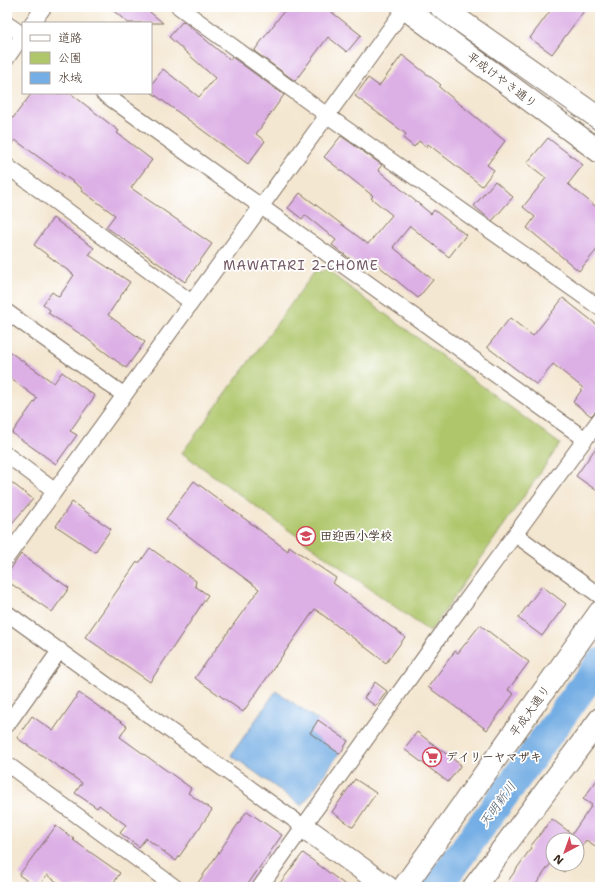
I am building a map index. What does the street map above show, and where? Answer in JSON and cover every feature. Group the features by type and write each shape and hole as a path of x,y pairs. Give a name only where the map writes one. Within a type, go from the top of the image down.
{"street":[{"path":"33,22 44,7"},
{"path":"179,7 328,116 600,308"},
{"path":"7,557 260,207 328,116 404,7"},
{"name":"平成けやき通り","path":"404,7 600,152"},
{"name":"平成けやき通り","path":"441,7 600,119"},
{"path":"7,24 22,34"},
{"path":"7,58 22,36"},
{"path":"104,94 585,439"},
{"path":"7,166 191,302"},
{"path":"7,312 124,395"},
{"path":"260,887 437,640 516,535 600,419"},
{"path":"7,455 55,491"},
{"path":"516,535 600,596"},
{"path":"7,612 387,887"},
{"name":"平成大通り","path":"404,887 600,612"},
{"path":"7,726 60,650"},
{"path":"474,887 600,719"},
{"path":"7,764 175,887"}],"green space":[{"path":"325,269 560,444 430,632 182,453 316,270 321,274"}],"water":[{"path":"276,691 348,741 302,806 231,755"}],"building":[{"path":"109,7 144,7 163,23 152,22 127,22"},
{"path":"287,7 325,7 361,35 347,52 328,37 295,81 254,51"},
{"path":"553,7 587,7 552,54 530,38"},
{"path":"183,21 230,60 232,57 284,95 256,134 265,141 248,164 152,93 152,84 163,69 199,97 215,78 169,37"},
{"path":"402,55 441,85 439,87 505,141 487,165 494,170 482,186 428,144 426,147 419,141 414,147 403,138 406,134 355,96 368,78 379,86"},
{"path":"31,94 71,94 119,131 117,133 152,160 131,188 212,244 185,282 106,227 115,215 82,191 83,189 15,140 7,150 7,114 13,118"},
{"path":"341,136 382,165 378,170 431,214 434,210 466,235 449,257 410,226 393,247 433,280 418,298 369,258 362,268 332,245 336,240 305,215 302,219 288,208 300,193 368,244 392,215 371,198 373,196 324,157"},
{"path":"548,138 583,165 568,184 600,210 600,246 579,271 527,228 535,217 523,207 546,178 527,163"},
{"path":"495,181 513,197 492,221 474,206"},
{"path":"53,218 94,248 89,255 130,282 108,315 145,342 126,368 82,335 48,313 50,310 43,304 52,292 59,297 74,275 34,245"},
{"path":"563,298 600,327 600,410 596,411 591,416 573,402 583,388 553,364 537,385 487,347 510,318 533,336"},
{"path":"7,350 54,383 62,372 95,396 70,431 77,435 56,464 12,433 37,398 7,376"},
{"path":"600,442 600,493 576,476"},
{"path":"7,479 33,499 7,529"},
{"path":"194,481 288,551 289,546 336,578 333,583 405,637 386,663 315,609 243,712 195,678 259,589 166,519"},
{"path":"72,502 111,529 95,552 56,526"},
{"path":"150,548 196,581 195,586 208,595 150,682 85,637 137,562 140,562"},
{"path":"21,554 69,588 52,612 7,581 7,574"},
{"path":"542,586 566,604 542,636 518,618"},
{"path":"480,625 529,662 508,690 514,694 487,730 428,687 455,651 458,653"},
{"path":"375,682 387,691 376,706 364,698"},
{"path":"79,693 127,726 120,737 191,788 188,793 212,810 176,861 146,838 139,847 120,833 126,825 99,805 97,808 75,793 82,783 17,738 32,716 53,731"},
{"path":"318,720 348,741 340,754 310,733"},
{"name":"デイリーヤマザキ","path":"417,732 461,765 448,782 404,749"},
{"path":"600,776 600,849 586,840 585,841 585,832 573,832 592,805 583,799"},
{"path":"355,779 376,793 353,827 332,812"},
{"path":"247,811 282,835 246,887 195,887"},
{"path":"552,819 569,832 545,832 545,871 534,887 504,887 531,848 530,847"},
{"path":"56,826 74,839 73,840 120,873 111,887 64,887 47,875 38,887 36,887 19,875"},
{"path":"303,853 348,887 277,887"}],"waterway":[{"name":"天明新川","path":"437,887 600,663"}],"place":[{"name":"田迎西小学校","path":"306,536"},
{"name":"デイリーヤマザキ","path":"432,757"}],"district":[{"name":"MAWATARI 2-CHOME","path":"301,265"}]}
